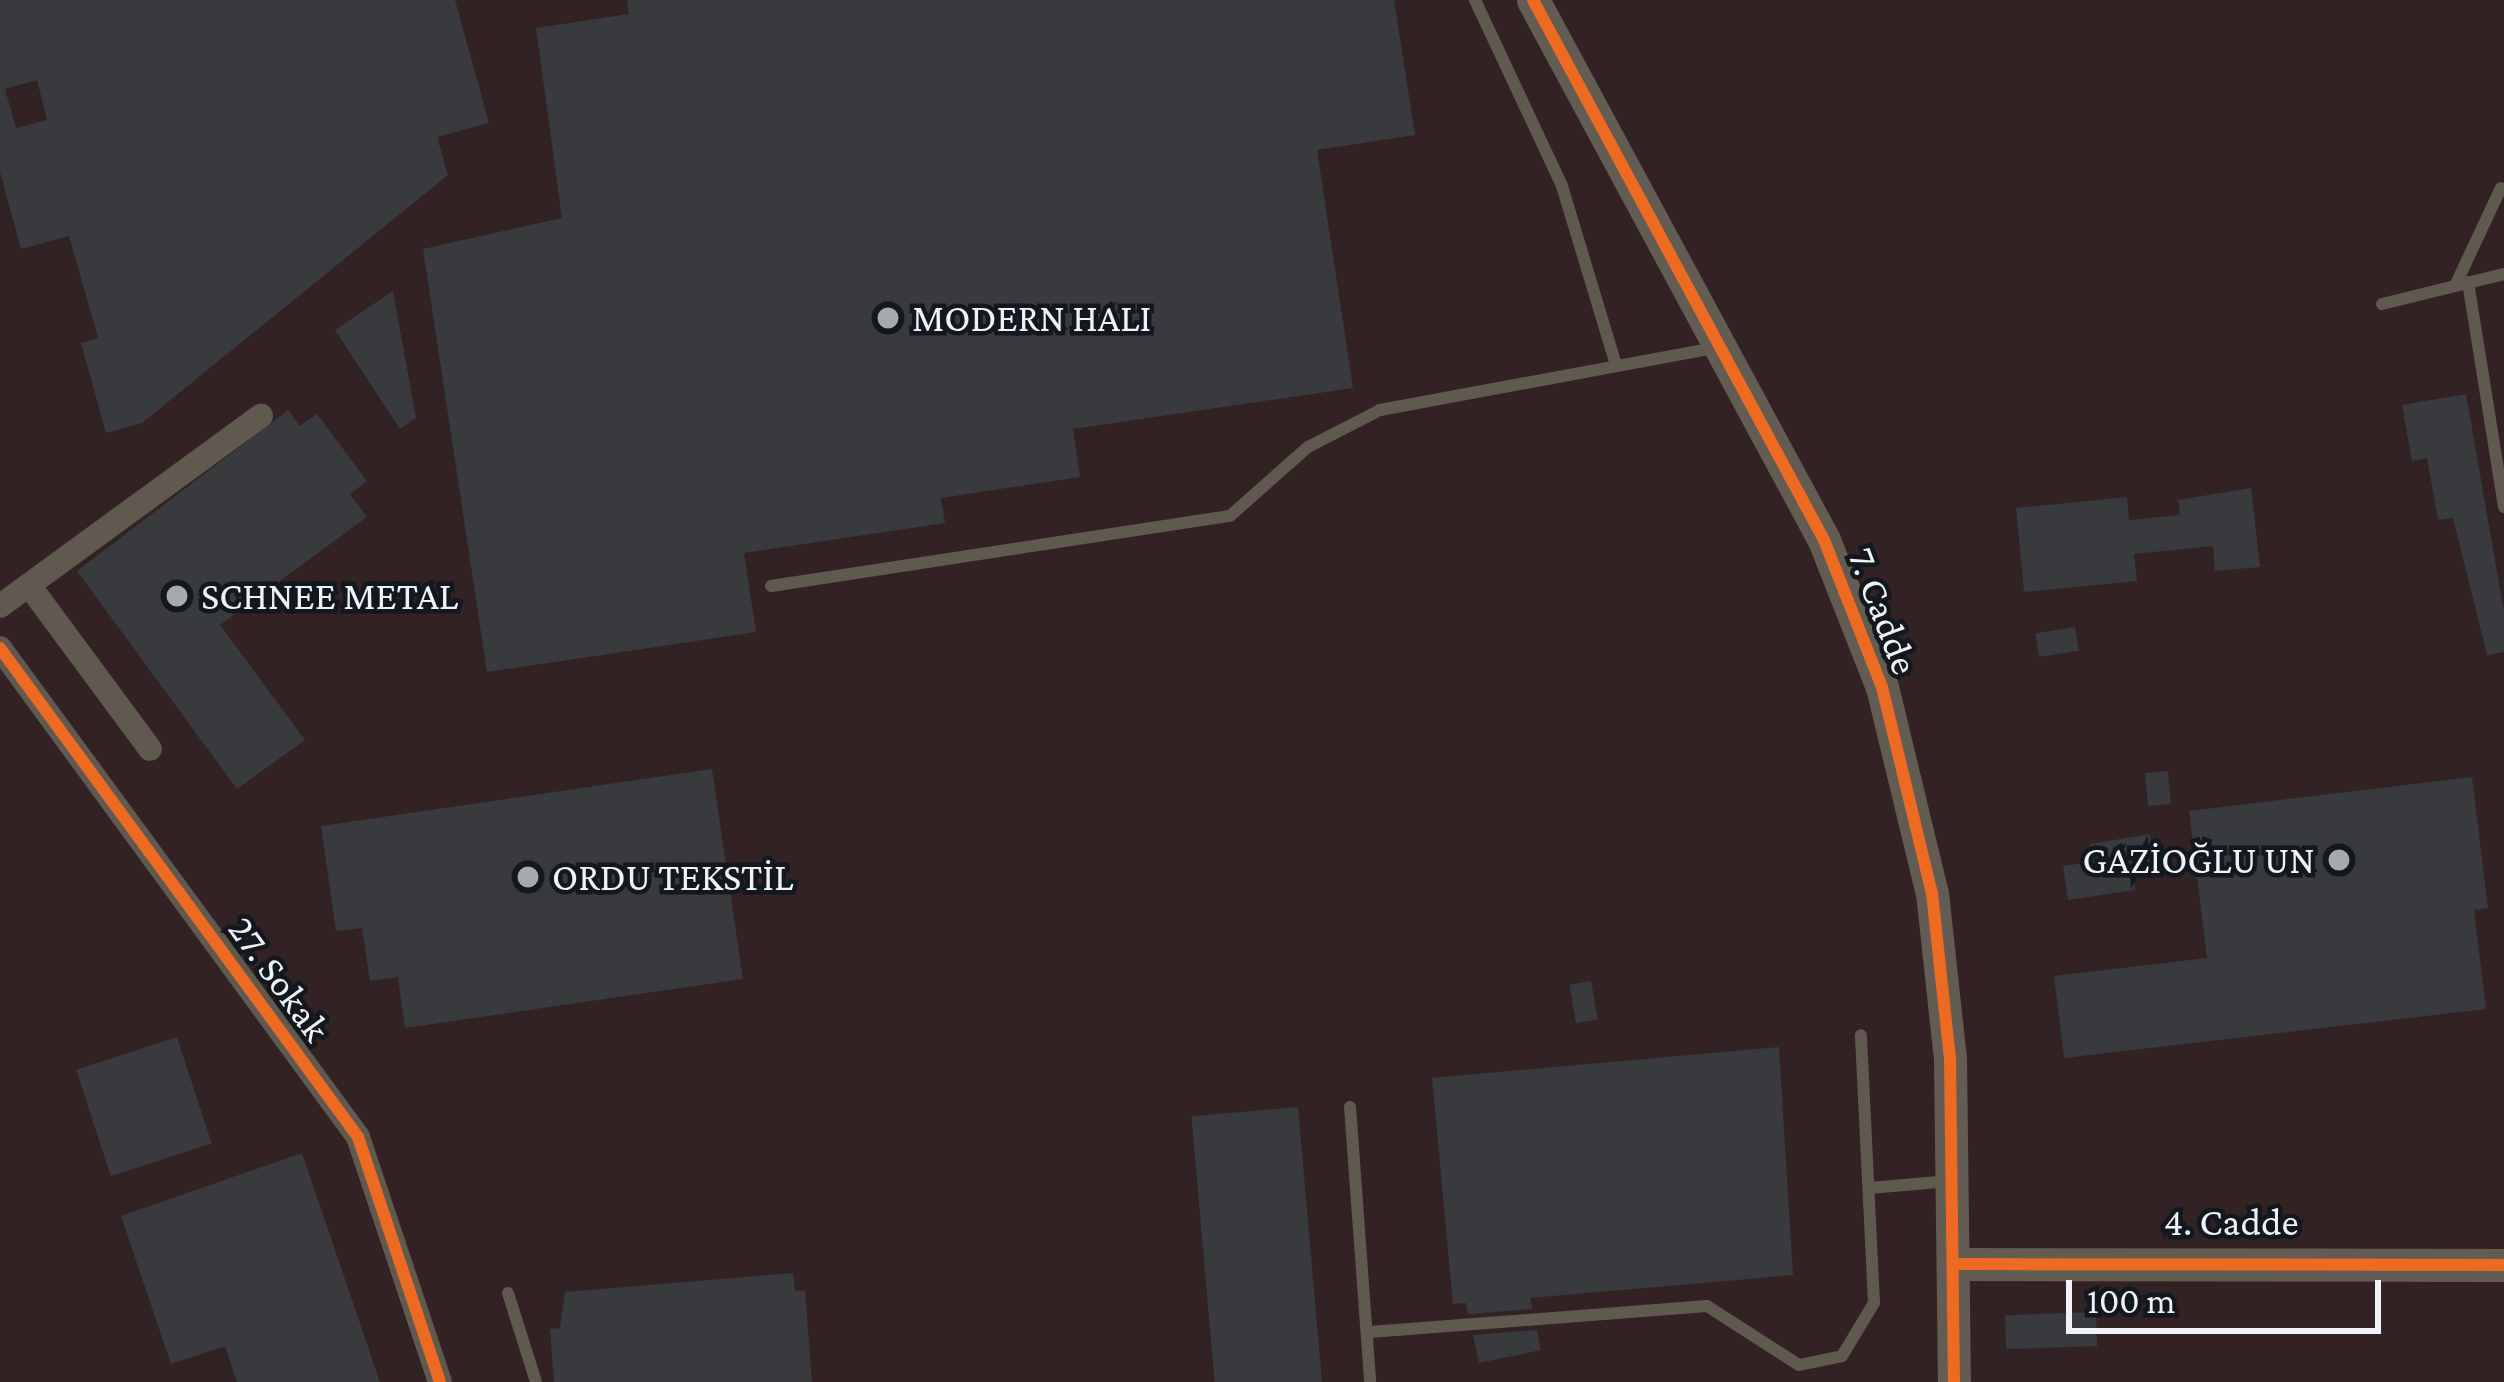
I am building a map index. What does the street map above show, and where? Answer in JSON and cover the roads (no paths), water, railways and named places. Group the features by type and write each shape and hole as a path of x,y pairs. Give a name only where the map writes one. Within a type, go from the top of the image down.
{"street":[{"name":"7. Cadde","path":"1533,0 1824,540 1882,687 1931,892 1955,1181 1954,1382"},
{"path":"0,606 31,588 261,416"},
{"path":"31,588 149,749"},
{"name":"27. Sokak","path":"0,648 358,1137 440,1382"},
{"name":"4. Cadde","path":"1958,1264 2504,1265"}],"lane":[{"path":"1475,0 1562,186 1616,362"},
{"path":"2501,188 2462,284 2504,507"},
{"path":"2382,304 2504,274"},
{"path":"771,586 1230,516 1346,423 1616,362 1723,347"},
{"path":"1370,1332 1707,1306 1799,1365 1842,1356 1874,1303 1861,1036"},
{"path":"1350,1107 1370,1332 1370,1382"},
{"path":"1868,1188 1955,1181"},
{"path":"508,1294 536,1382"}],"place":[{"name":"MODERN HALI","path":"888,318"},
{"name":"SCHNEE METAL","path":"177,596"},
{"name":"GAZİOĞLU UN","path":"2339,860"},
{"name":"ORDU TEKSTİL","path":"528,877"}]}
